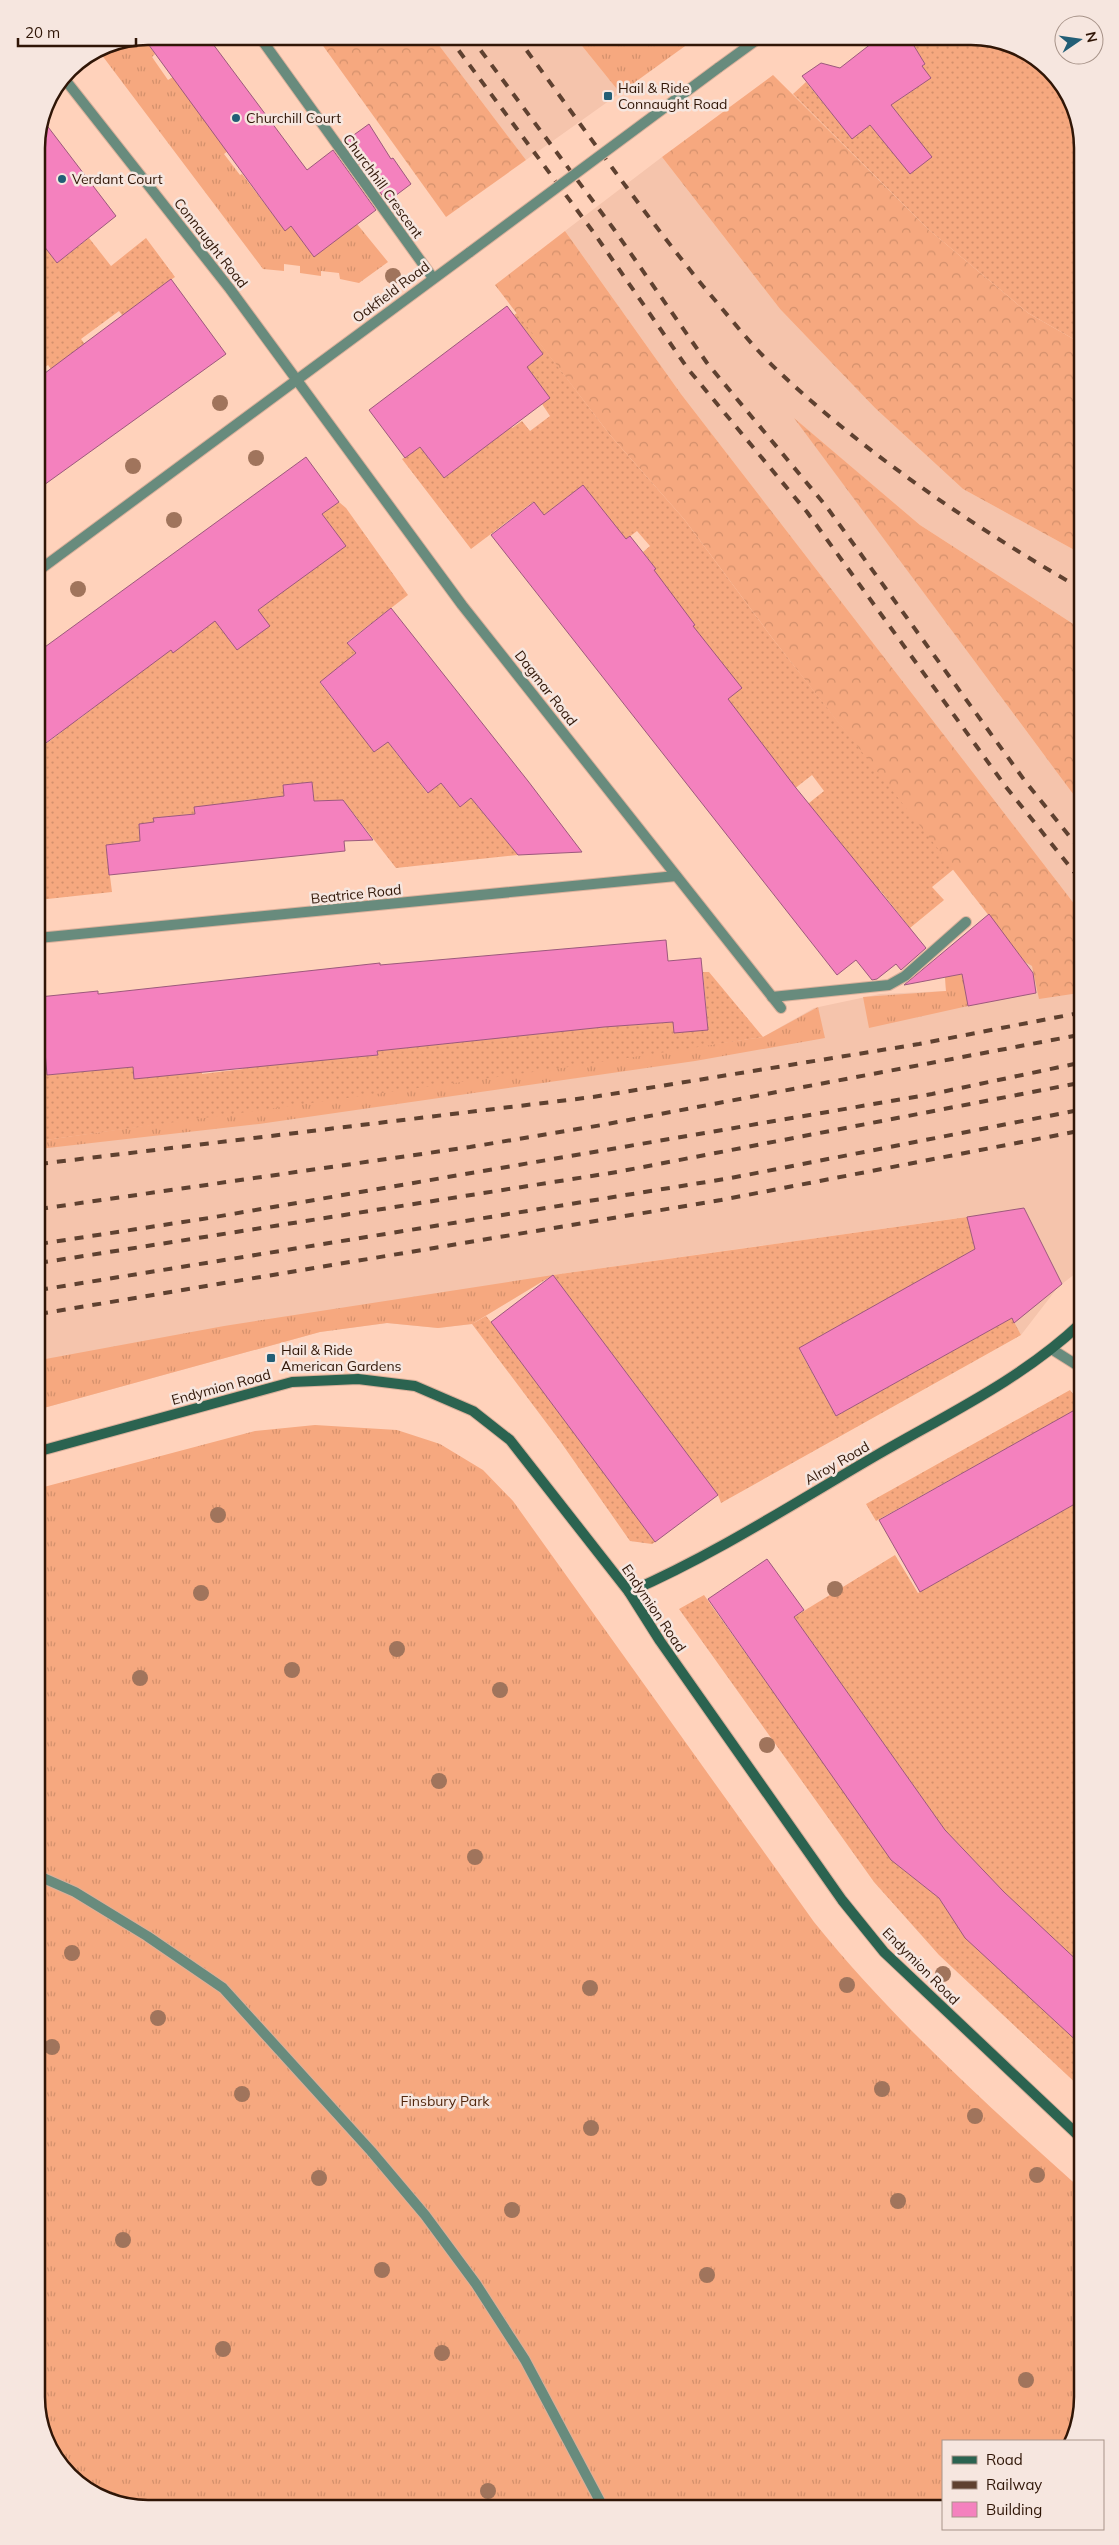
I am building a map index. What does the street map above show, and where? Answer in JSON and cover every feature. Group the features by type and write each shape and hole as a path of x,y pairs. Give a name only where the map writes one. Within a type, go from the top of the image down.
{"main road":[{"name":"Alroy Road","path":"629,1592 672,1573 721,1546 952,1412 1053,1350 1074,1330"},
{"name":"Endymion Road","path":"45,1449 292,1382 358,1379 415,1386 473,1410 510,1440 629,1592 660,1641 842,1900 884,1952 1074,2131"}],"street":[{"name":"Churchhill Crescent","path":"265,45 433,278"},
{"name":"Oakfield Road","path":"45,566 750,45"},
{"name":"Connaught Road","path":"68,84 230,288 297,380"},
{"name":"Dagmar Road","path":"297,380 462,605 781,1008"},
{"name":"Beatrice Road","path":"45,937 676,876"},
{"path":"772,997 889,984 905,976 966,922"},
{"path":"1053,1350 1074,1363"},
{"path":"45,1879 75,1892 147,1936 223,1988 371,2151 426,2215 481,2292 525,2360 599,2500"}],"shaded area":[{"path":"439,45 581,45 620,93 526,160"},
{"path":"662,157 780,309 875,408 963,489 1074,550 1074,624 920,525 796,420 1074,795 1074,904 681,394 565,231"},
{"path":"1025,962 1074,972 1074,1275 1058,1287 1021,1335 977,1257 966,1217 553,1275 472,1324 438,1328 387,1323 320,1332 45,1408 45,1140 763,1037 814,1008 880,994 946,991 945,977"}],"green space":[{"path":"149,45 155,54 152,57 168,80 173,77 228,151 224,154 240,175 242,174 285,230 291,226 357,224 388,262 359,283 340,279 339,273 321,271 321,276 300,273 300,266 284,264 284,271 263,269 102,56 115,50"},
{"path":"322,45 439,45 526,160 446,217"},
{"path":"581,45 687,45 620,93"},
{"path":"913,45 978,45 1004,50 1034,66 1053,85 1060,96 1069,115 1074,141 1074,339 1028,313 928,229 793,94 806,82 852,138 870,125 881,138 903,121 883,94 899,100 930,78 922,66 925,64"},
{"path":"773,75 928,229 1028,313 1074,339 1074,550 963,489 875,408 780,309 662,157"},
{"path":"565,231 681,394 1074,904 1074,994 1039,999 1032,966 1025,962 773,639 684,519 610,435 495,285"},
{"path":"89,238 111,266 146,238 175,277 149,295 135,333 119,311 81,339 107,375 73,400 48,365 45,367 45,247 57,263"},
{"path":"517,313 610,435 684,519 773,639 954,869 932,887 944,900 910,928 880,890 872,896 850,855 825,823 784,823 824,791 812,775 789,793 653,657 695,625 613,603 656,569 643,552 650,546 637,531 586,570 609,518 583,485 544,515 533,502 471,549 402,459 420,447 444,478 485,447 488,396 512,428 522,421 530,431 550,416 542,404 527,367 543,354 514,315"},
{"path":"794,418 920,525 1074,624 1074,795"},
{"path":"339,502 346,508 408,595 347,642 356,653 320,683 334,701 346,691 362,736 374,752 388,742 400,758 424,740 439,759 415,777 427,793 441,783 460,807 471,798 518,855 396,868 343,800 314,801 312,782 284,785 284,805 261,807 259,799 244,800 244,809 194,807 195,814 154,818 154,822 139,824 140,841 106,845 112,892 45,899 45,745 63,731 49,712 64,701 78,720 96,706 83,688 157,632 173,652 176,618 258,610 277,596 254,565 283,544 306,575 345,546 322,514"},
{"path":"703,972 709,972 763,1037 576,1066 45,1140 45,1051 47,1075 93,1071 198,1037 202,1074 243,1069 239,1033 334,1059 378,1055 374,1021 403,1048 424,1046 421,1017 450,1043 492,1039 490,1011 626,1025 673,1022 708,1029"},
{"path":"963,974 968,1006 869,1028 863,997 946,991 945,977"},
{"path":"818,1007 825,1038 695,1061 259,1124 45,1148 45,1140 763,1037"},
{"path":"967,1217 977,1257 799,1349 836,1416 1012,1318 1021,1335 721,1503 718,1495 553,1275"},
{"path":"553,1275 472,1324 438,1328 387,1323 320,1332 45,1408 45,1359 224,1326"},
{"path":"486,1316 655,1542 652,1544 630,1541 560,1441 472,1324"},
{"path":"1070,1390 1074,1395 1074,1411 876,1521 866,1504"},
{"name":"Finsbury Park","path":"315,1425 397,1430 440,1444 483,1470 513,1501 814,1922 844,1958 909,2028 977,2094 1074,2183 1074,2404 1069,2430 1064,2440 942,2440 942,2500 141,2500 115,2495 91,2483 75,2470 62,2454 50,2430 45,2397 45,1487 255,1431"},
{"path":"1074,1504 1074,1958 1004,1892 945,1830 794,1617 895,1555 918,1593"},
{"path":"704,1595 896,1864 939,1898 964,1935 1074,2038 1074,2082 939,1955 874,1882 679,1609"}],"building":[{"name":"Churchill Court","path":"149,45 214,45 307,170 333,150 376,210 314,257 291,226 285,231"},
{"path":"869,45 913,45 925,64 922,66 931,78 891,105 932,157 910,174 870,125 852,139 802,76 821,63 840,68"},
{"path":"369,124 391,159 393,158 411,184 387,202 344,142"},
{"name":"Verdant Court","path":"48,126 116,216 57,263 45,247 45,141"},
{"path":"171,279 226,354 45,484 45,373"},
{"path":"507,306 543,354 527,367 550,398 444,478 420,447 405,458 369,410"},
{"path":"306,457 339,502 322,514 346,546 258,610 270,626 237,650 215,621 173,653 171,650 45,744 45,647"},
{"path":"583,485 626,539 630,536 656,569 654,570 695,625 693,626 742,688 728,699 796,788 926,948 901,970 896,964 877,979 872,980 856,960 837,975 491,535 534,502 544,515"},
{"path":"391,608 582,852 518,855 471,798 460,807 441,783 428,793 388,742 374,752 320,682 356,653 347,643"},
{"path":"312,782 314,801 343,800 373,840 344,841 345,851 109,875 106,845 140,841 139,824 154,822 153,818 195,814 194,807 284,796 283,785"},
{"path":"989,914 1033,973 1036,993 968,1006 962,974 904,985"},
{"path":"666,940 668,961 701,958 708,1030 674,1033 673,1022 604,1027 377,1051 378,1055 134,1079 133,1067 47,1075 45,996 98,991 98,994 380,963 380,965"},
{"path":"1024,1208 1062,1284 1014,1323 1012,1318 836,1416 799,1348 975,1249 967,1217"},
{"path":"553,1275 718,1495 655,1542 491,1322"},
{"path":"1074,1410 1074,1504 920,1592 879,1520"},
{"path":"767,1559 804,1610 794,1617 945,1830 1004,1892 1074,1958 1074,2039 965,1938 939,1898 891,1860 708,1599"}],"railway":[{"path":"455,45 594,233 688,369 807,512 1006,787 1074,872"},
{"path":"477,45 613,228 707,363 826,506 1025,781 1074,842"},
{"path":"523,45 631,193 703,286 757,350 777,370 847,431 921,487 998,539 1074,585"},
{"path":"45,1163 593,1097 919,1044 1074,1014"},
{"path":"45,1208 470,1147 602,1125 1074,1036"},
{"path":"45,1243 209,1218 932,1094 1074,1064"},
{"path":"45,1262 617,1172 1074,1084"},
{"path":"45,1289 731,1178 1074,1111"},
{"path":"45,1313 721,1200 1074,1132"}],"place":[{"name":"Hail & Ride Connaught Road","path":"608,96"},
{"name":"Churchill Court","path":"236,118"},
{"name":"Verdant Court","path":"62,179"},
{"name":"Hail & Ride American Gardens","path":"271,1358"}]}
